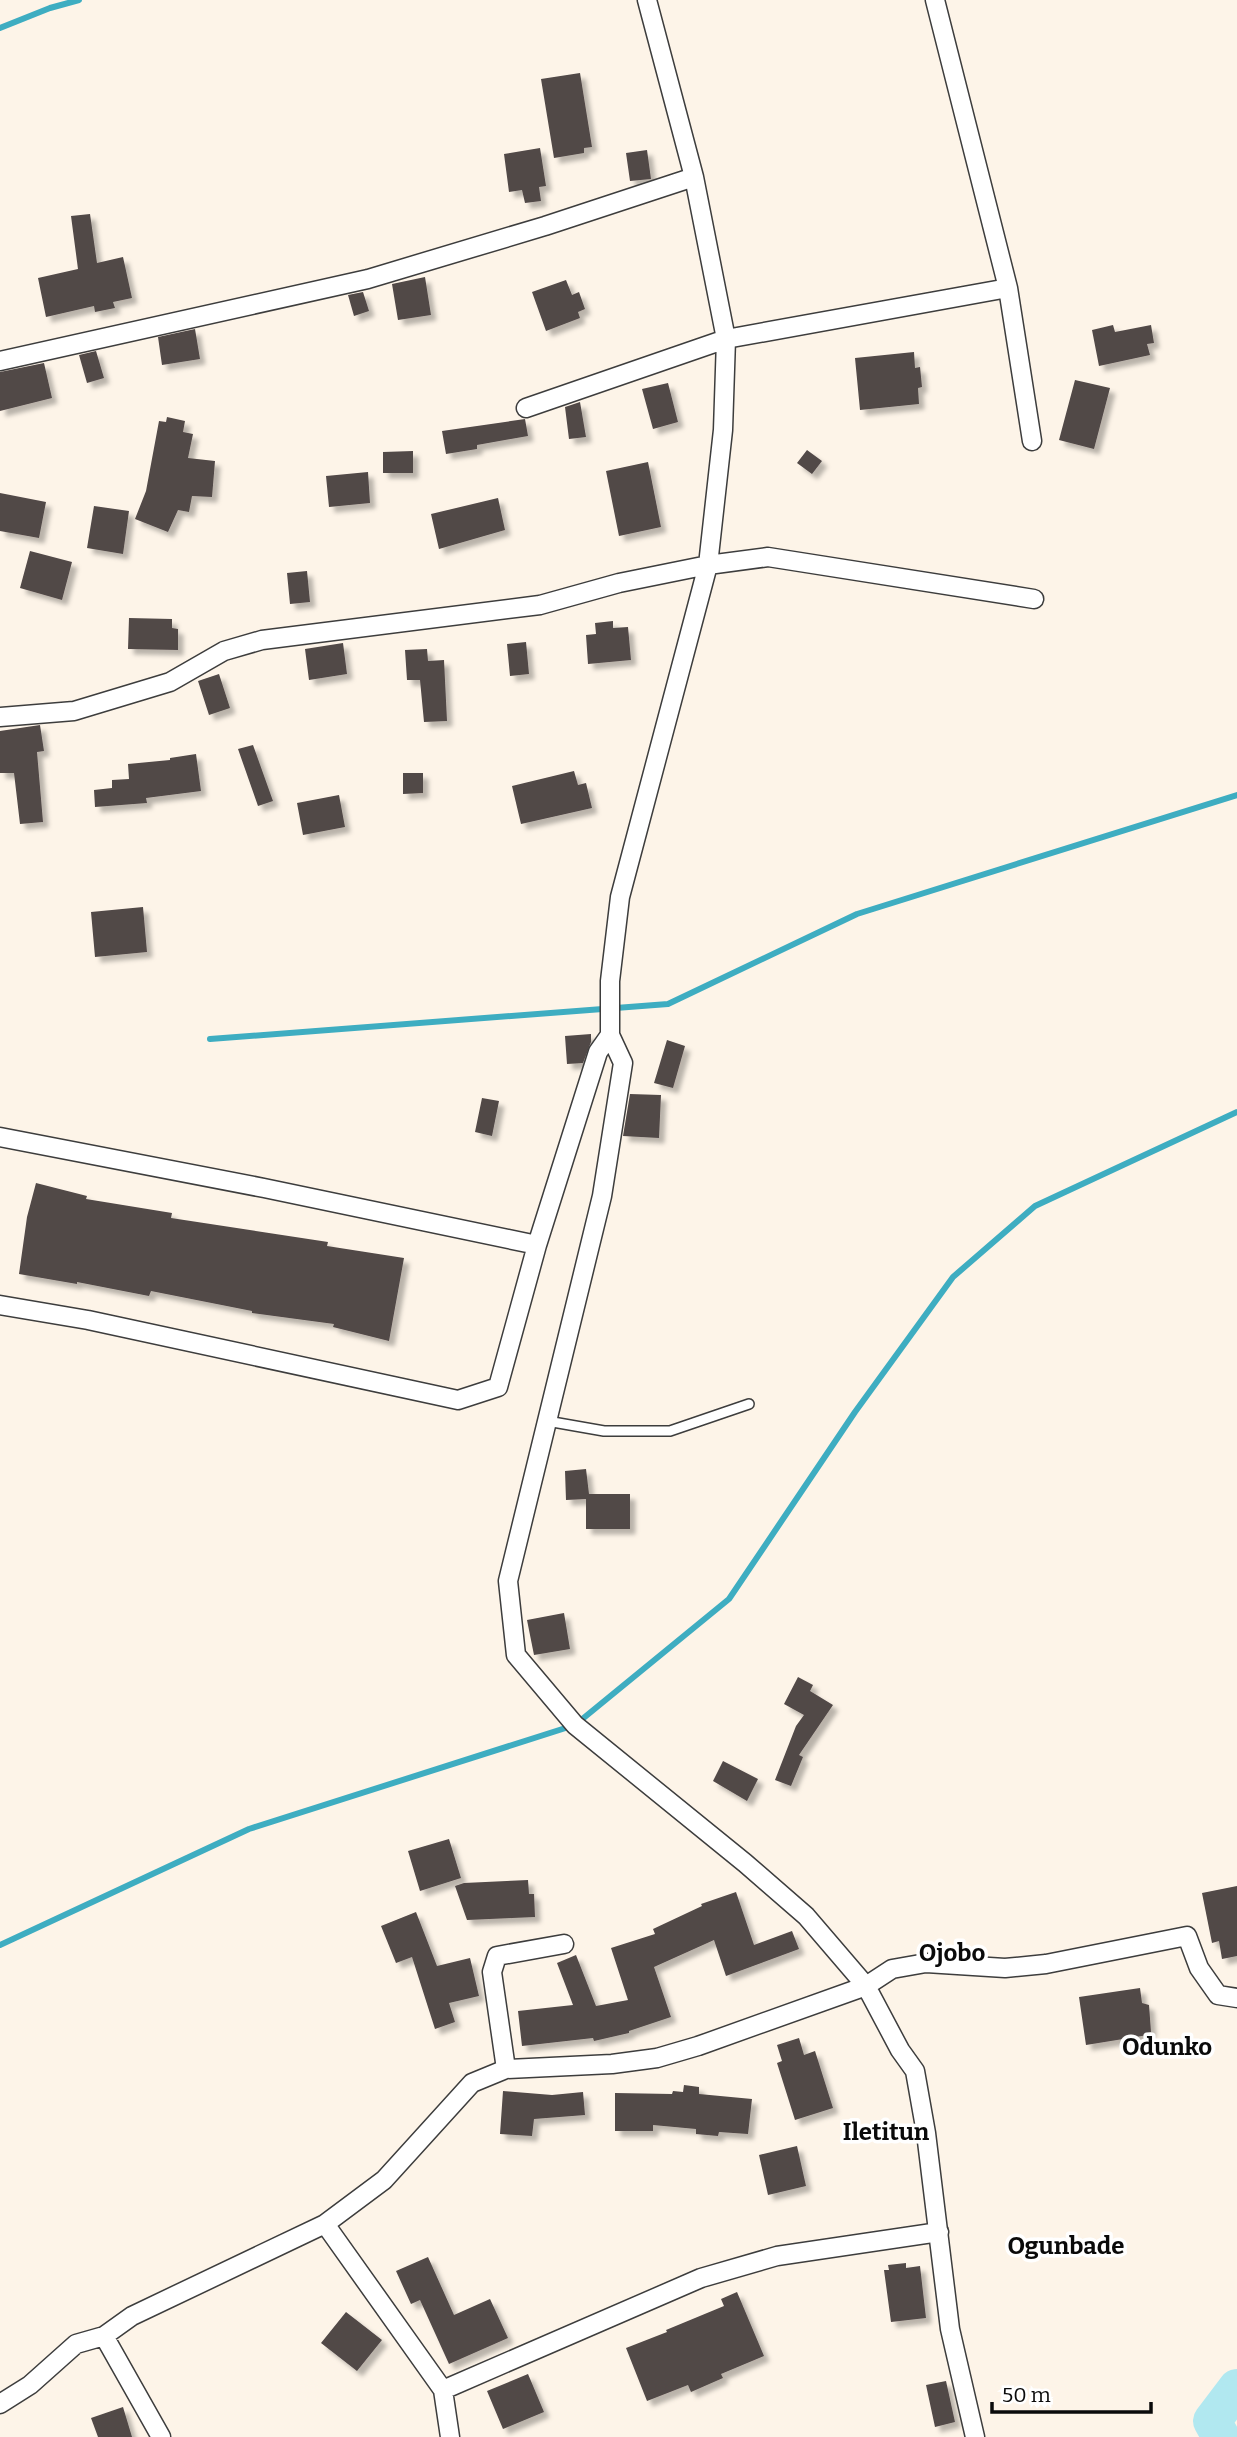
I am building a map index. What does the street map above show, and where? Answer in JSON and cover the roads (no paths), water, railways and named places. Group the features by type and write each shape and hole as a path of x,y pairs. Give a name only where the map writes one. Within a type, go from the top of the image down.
{"street":[{"path":"647,0 694,177 726,339 723,430 708,565 620,897 608,1015 610,1035 623,1063 621,1083 602,1196 508,1581 516,1655 575,1725 746,1863 806,1916 866,1986 900,2050 915,2071 926,2133 950,2329 975,2437"},
{"path":"935,0 1008,288 1032,441"},
{"path":"0,361 368,279 545,226 694,177"},
{"path":"526,408 726,339 1008,288"},
{"path":"0,717 86,708 170,682 224,651 262,640 540,605 619,583 708,565 768,557 1034,600"},
{"path":"0,1306 88,1320 458,1400 498,1388 537,1245 598,1052 610,1035"},
{"path":"0,1137 537,1245"},
{"path":"0,2404 30,2385 76,2344 104,2336 132,2316 325,2224 384,2180 472,2083 506,2068 612,2064 657,2058 866,1986 892,1969 926,1963 1005,1968 1046,1964 1187,1936 1199,1968 1218,1995 1237,1998"},
{"path":"506,2068 492,1972 497,1956 564,1944"},
{"path":"325,2224 443,2390 450,2437"},
{"path":"443,2390 701,2278 776,2256 939,2232"},
{"path":"104,2336 161,2437"}],"lane":[{"path":"547,1421 604,1431 670,1431 749,1404"}],"waterway":[{"path":"0,28 50,8 79,0"},
{"path":"210,1039 668,1004 857,914 1237,795"},
{"path":"0,1945 249,1829 575,1725 729,1599 855,1412 953,1277 1035,1206 1237,1112"},
{"path":"1221,2437 1212,2421 1237,2388"}],"district":[{"name":"Ojobo","path":"952,1953"},
{"name":"Odunko","path":"1167,2047"},
{"name":"Iletitun","path":"886,2132"},
{"name":"Ogunbade","path":"1066,2246"}]}
